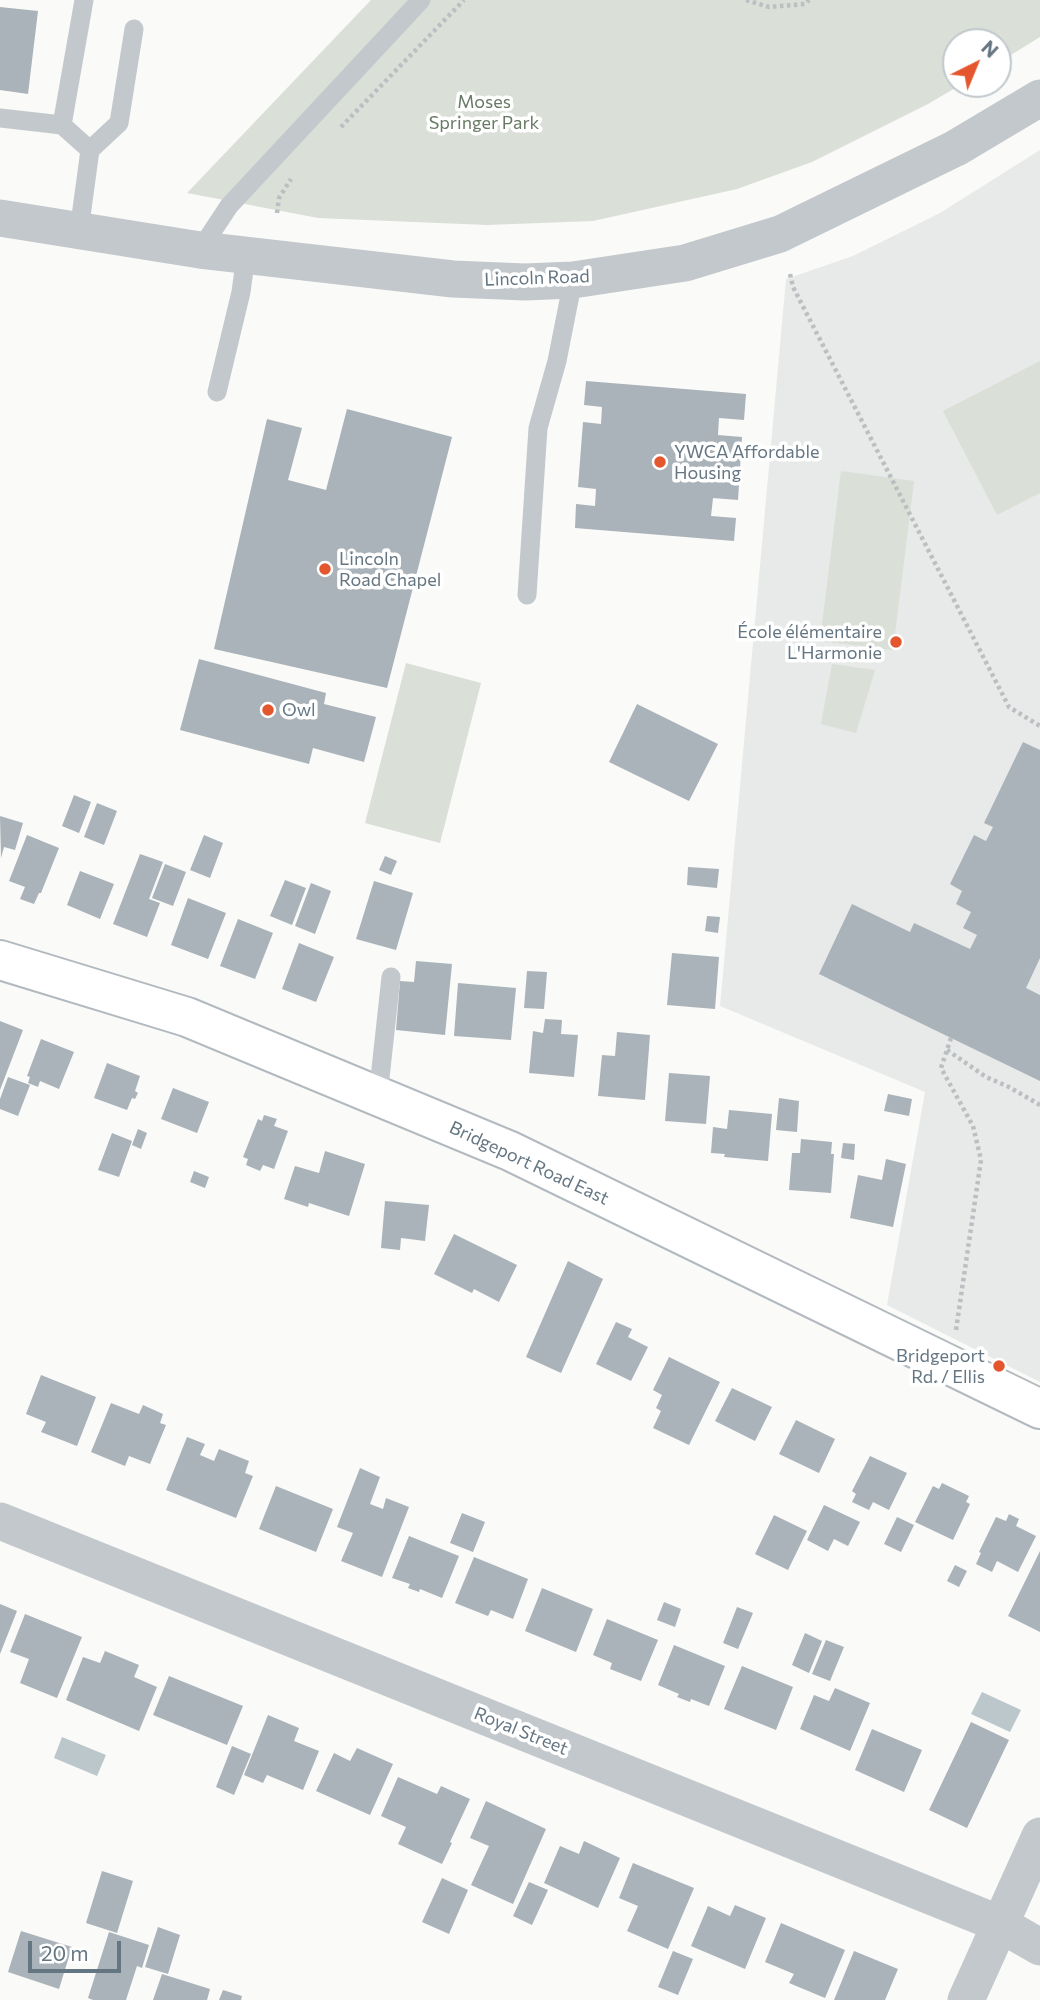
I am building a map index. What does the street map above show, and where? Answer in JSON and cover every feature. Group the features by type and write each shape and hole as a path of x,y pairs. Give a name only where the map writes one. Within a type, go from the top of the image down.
{"main road":[{"name":"Bridgeport Road East","path":"0,960 187,1017 510,1151 1040,1409"}],"street":[{"name":"Lincoln Road","path":"0,218 200,250 453,279 525,282 573,280 685,263 780,234 956,148 1040,98"},
{"name":"Royal Street","path":"0,1521 1000,1924 1040,1947"},
{"path":"966,2000 1040,1836"}],"lane":[{"path":"62,125 84,0"},
{"path":"200,250 229,206 421,0"},
{"path":"79,231 90,150 119,123 134,29"},
{"path":"0,118 62,125 90,150"},
{"path":"217,392 241,292 246,255"},
{"path":"527,595 538,428 557,361 573,280"},
{"path":"378,1096 391,977"}],"path":[{"path":"341,127 464,0"},
{"path":"746,0 769,6 805,4 809,0"},
{"path":"277,213 279,198 293,176"},
{"path":"790,274 793,287 1009,707 1040,726"},
{"path":"951,1038 941,1068 973,1126 981,1160 954,1338"},
{"path":"947,1050 986,1077 1040,1105"}],"shaded area":[{"name":"École élémentaire L'Harmonie","path":"1040,150 1040,1382 887,1305 925,1092 720,1006 786,279 853,256 940,213"},
{"path":"982,1692 1021,1710 1010,1732 971,1714"},
{"path":"62,1737 106,1755 97,1776 54,1758"}],"green space":[{"name":"Moses Springer Park","path":"371,0 1040,0 1040,37 1012,54 1012,28 942,28 942,96 812,162 737,189 593,221 487,225 318,218 187,193"},
{"path":"1040,361 1040,493 997,515 943,411"},
{"path":"841,471 914,481 893,650 820,641"},
{"path":"406,663 481,683 440,843 365,823"},
{"path":"832,664 875,670 856,733 821,724"}],"building":[{"path":"0,7 38,11 28,94 0,90"},
{"name":"YWCA Affordable Housing","path":"586,381 746,394 744,420 719,418 718,435 742,437 738,500 713,498 711,516 736,518 734,541 575,528 576,504 595,506 596,489 578,487 583,422 601,424 602,407 584,405"},
{"name":"Lincoln Road Chapel","path":"347,409 452,437 387,688 214,649 267,419 302,428 288,480 326,490"},
{"name":"Owl","path":"199,659 326,693 324,704 376,717 364,762 313,748 309,764 180,730"},
{"path":"637,704 718,744 689,801 609,762"},
{"path":"1023,742 1040,750 1040,958 1026,988 1040,995 1040,1081 819,974 852,904 910,932 914,923 970,949 977,935 963,928 971,912 956,904 962,891 950,884 974,835 986,841 993,827 984,823"},
{"path":"74,795 91,802 79,833 62,826"},
{"path":"97,803 117,811 104,845 84,837"},
{"path":"0,816 23,823 15,850 4,847 1,858"},
{"path":"27,835 59,848 34,904 20,899 25,887 9,881"},
{"path":"204,835 223,843 210,878 190,870"},
{"path":"140,854 163,862 149,899 160,903 147,937 113,924"},
{"path":"385,856 397,861 391,875 379,870"},
{"path":"165,864 186,872 173,906 152,898"},
{"path":"688,867 719,869 717,888 687,885"},
{"path":"80,871 114,884 100,919 67,905"},
{"path":"285,880 306,888 292,925 270,916"},
{"path":"374,881 413,893 396,950 356,939"},
{"path":"311,883 331,891 315,934 295,926"},
{"path":"188,898 226,913 208,959 171,945"},
{"path":"707,916 720,917 718,933 705,931"},
{"path":"238,919 273,933 255,979 220,966"},
{"path":"299,943 334,957 316,1002 282,989"},
{"path":"672,953 719,957 715,1009 667,1005"},
{"path":"416,961 452,964 445,1035 396,1030 400,981 414,982"},
{"path":"527,971 547,972 544,1009 524,1008"},
{"path":"458,983 516,988 511,1040 454,1036"},
{"path":"545,1019 562,1020 561,1034 578,1035 574,1077 529,1073 533,1031 543,1033"},
{"path":"0,1021 23,1030 0,1090"},
{"path":"617,1032 650,1035 645,1100 598,1096 602,1055 615,1056"},
{"path":"41,1039 74,1052 59,1089 40,1081 38,1087 28,1083 30,1077 27,1076"},
{"path":"107,1063 140,1076 135,1091 138,1093 135,1099 132,1098 127,1110 94,1098"},
{"path":"669,1073 710,1076 706,1124 665,1121"},
{"path":"8,1077 30,1085 18,1116 0,1109 0,1099"},
{"path":"173,1088 209,1102 197,1133 161,1119"},
{"path":"888,1094 912,1099 909,1116 884,1111"},
{"path":"779,1098 799,1101 797,1132 776,1130"},
{"path":"729,1110 772,1114 768,1161 724,1157 725,1154 711,1153 713,1127 727,1129"},
{"path":"264,1115 277,1119 274,1126 288,1131 274,1169 263,1165 260,1171 246,1165 248,1159 243,1157 258,1119 262,1121"},
{"path":"138,1129 147,1133 141,1149 132,1145"},
{"path":"112,1133 132,1141 119,1177 98,1170"},
{"path":"801,1139 832,1142 831,1154 834,1154 831,1193 789,1190 792,1153 800,1153"},
{"path":"843,1143 855,1144 854,1160 841,1158"},
{"path":"325,1151 365,1164 349,1216 309,1203 308,1207 284,1199 295,1166 319,1173"},
{"path":"886,1159 906,1164 893,1227 850,1218 858,1175 882,1180"},
{"path":"194,1171 209,1177 205,1188 190,1182"},
{"path":"385,1201 429,1205 425,1241 401,1238 400,1250 381,1248"},
{"path":"454,1234 517,1265 499,1302 474,1289 472,1293 434,1274"},
{"path":"568,1261 603,1279 561,1373 526,1357"},
{"path":"616,1322 632,1329 628,1337 648,1347 631,1381 596,1364"},
{"path":"669,1357 720,1382 689,1445 653,1428 661,1411 656,1408 662,1395 653,1390"},
{"path":"41,1375 96,1397 77,1446 41,1432 46,1422 26,1414"},
{"path":"732,1388 772,1407 755,1441 715,1421"},
{"path":"111,1403 139,1414 143,1405 163,1414 160,1423 166,1425 150,1464 129,1456 125,1466 91,1452"},
{"path":"796,1420 835,1439 819,1473 779,1454"},
{"path":"187,1437 205,1444 200,1455 214,1461 219,1449 249,1461 245,1473 253,1476 236,1518 166,1490"},
{"path":"870,1456 907,1473 889,1510 873,1502 869,1510 852,1502 856,1494 852,1491"},
{"path":"360,1468 380,1477 370,1504 383,1509 386,1498 409,1507 382,1577 341,1561 353,1533 337,1527"},
{"path":"942,1483 969,1496 966,1502 970,1504 953,1540 915,1522 933,1486 939,1489"},
{"path":"276,1486 333,1509 316,1552 259,1529"},
{"path":"824,1505 860,1522 848,1546 834,1539 828,1551 807,1540"},
{"path":"462,1513 485,1522 473,1552 450,1543"},
{"path":"1009,1514 1019,1519 1016,1526 1036,1536 1018,1572 997,1561 992,1572 976,1564 981,1553 979,1552 996,1517 1006,1521"},
{"path":"774,1515 807,1531 788,1570 755,1554"},
{"path":"897,1517 914,1525 901,1552 884,1544"},
{"path":"409,1536 459,1556 442,1598 420,1589 419,1592 408,1588 410,1584 392,1578"},
{"path":"1040,1551 1040,1632 1008,1616"},
{"path":"474,1557 528,1579 513,1619 491,1610 488,1616 455,1603"},
{"path":"955,1565 967,1571 959,1587 947,1581"},
{"path":"542,1588 593,1609 576,1652 525,1631"},
{"path":"664,1602 681,1609 675,1627 657,1620"},
{"path":"0,1604 17,1611 0,1654"},
{"path":"737,1607 753,1613 738,1649 723,1643"},
{"path":"25,1614 82,1637 57,1698 20,1683 29,1659 10,1652"},
{"path":"607,1619 658,1640 641,1681 610,1669 612,1663 593,1655"},
{"path":"805,1633 822,1641 809,1673 792,1665"},
{"path":"826,1640 844,1647 830,1681 812,1674"},
{"path":"674,1645 725,1666 709,1706 677,1697 679,1694 658,1685"},
{"path":"105,1651 139,1665 134,1677 157,1687 139,1731 66,1700 83,1657 100,1663"},
{"path":"742,1666 793,1687 776,1730 724,1709"},
{"path":"169,1676 243,1706 227,1745 153,1715"},
{"path":"835,1688 870,1703 850,1751 800,1729 814,1695 829,1701"},
{"path":"268,1715 299,1728 294,1741 319,1751 303,1790 267,1775 263,1783 244,1775"},
{"path":"971,1722 1009,1740 967,1828 929,1810"},
{"path":"872,1729 922,1750 904,1792 855,1770"},
{"path":"232,1746 251,1754 234,1795 216,1787"},
{"path":"357,1748 393,1764 370,1815 316,1791 334,1753 350,1761"},
{"path":"398,1777 437,1794 441,1786 470,1799 442,1864 398,1844 406,1827 381,1816"},
{"path":"486,1801 546,1829 513,1904 471,1885 489,1846 470,1838"},
{"path":"584,1841 620,1858 598,1908 544,1883 560,1846 579,1854"},
{"path":"633,1863 694,1888 668,1949 627,1931 638,1906 619,1898"},
{"path":"102,1871 133,1881 117,1933 86,1923"},
{"path":"442,1878 468,1890 449,1934 422,1922"},
{"path":"529,1882 548,1890 532,1925 513,1916"},
{"path":"735,1905 766,1918 745,1969 691,1946 708,1906 730,1916"},
{"path":"781,1923 845,1950 825,1998 789,1983 794,1974 765,1962"},
{"path":"158,1927 180,1935 168,1974 145,1967"},
{"path":"21,1931 72,1947 59,1989 8,1972"},
{"path":"109,1932 149,1945 142,1968 137,1966 126,2000 88,1998"},
{"path":"673,1951 693,1959 678,1995 658,1987"},
{"path":"854,1951 898,1969 885,2000 834,2000"},
{"path":"162,1974 210,1989 207,2000 153,2000"},
{"path":"223,1990 242,1996 241,2000 219,2000"}],"place":[{"name":"YWCA Affordable Housing","path":"660,462"},
{"name":"Lincoln Road Chapel","path":"325,569"},
{"name":"École élémentaire L'Harmonie","path":"896,642"},
{"name":"Owl","path":"268,710"},
{"name":"Bridgeport Rd. / Ellis","path":"999,1366"}]}
